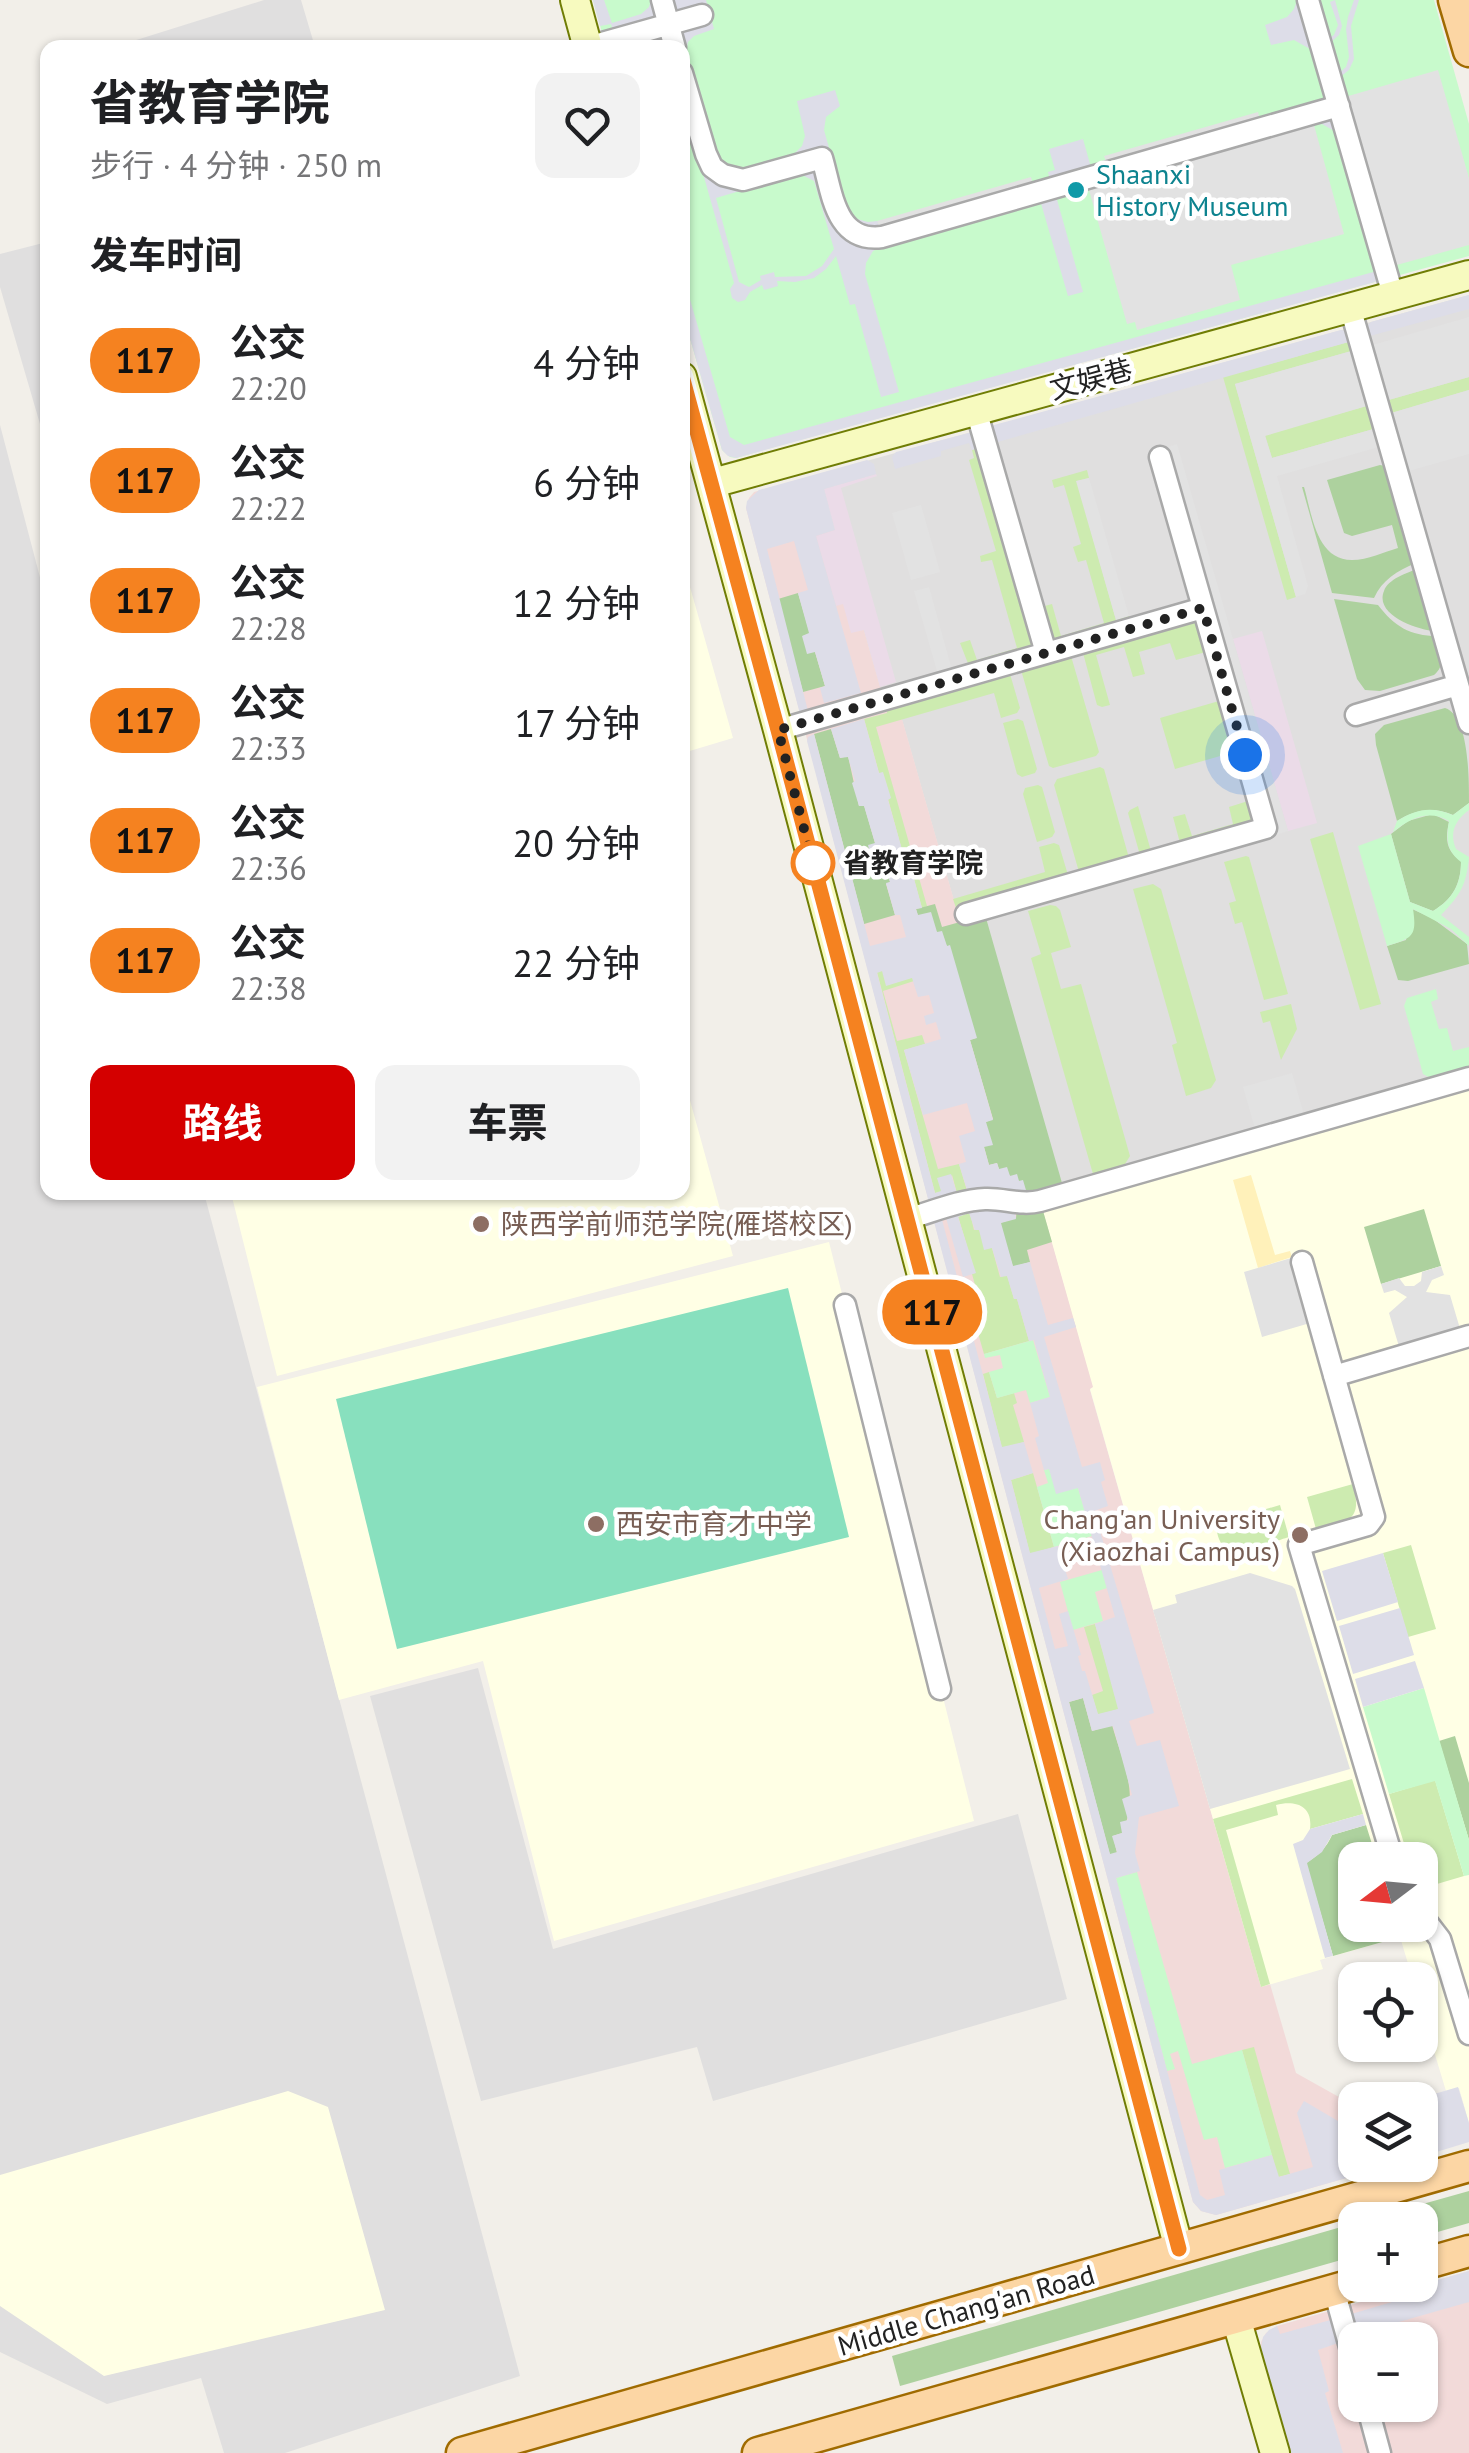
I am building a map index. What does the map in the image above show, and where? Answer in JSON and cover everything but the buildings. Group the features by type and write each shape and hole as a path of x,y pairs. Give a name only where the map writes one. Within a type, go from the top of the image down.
{"main road":[{"path":"1454,0 1469,51"},
{"name":"Middle Chang'an Road","path":"462,2453 1469,2166"},
{"path":"1438,2260 1469,2251"},
{"path":"758,2453 1338,2289"}],"street":[{"path":"574,0 586,40"},
{"path":"662,0 673,40"},
{"path":"1308,0 1393,296"},
{"path":"612,40 702,15"},
{"path":"690,100 706,154 717,172 743,180 822,158 841,219 855,234 868,238 1339,106"},
{"name":"文娱巷","path":"713,483 1469,274"},
{"path":"1350,307 1468,717"},
{"path":"690,404 1179,2249"},
{"path":"976,410 1046,654"},
{"path":"966,914 1266,828 1160,457"},
{"path":"778,730 1203,608"},
{"path":"1356,714 1458,686"},
{"path":"907,1219 974,1200 1032,1203 1469,1078"},
{"path":"1302,1262 1374,1518 1368,1525 1299,1545 1388,1842"},
{"path":"845,1305 940,1689"},
{"path":"1334,1376 1469,1336"},
{"path":"1438,1936 1469,2034"},
{"path":"1236,2318 1275,2453"},
{"path":"1371,2422 1380,2453"}],"shaded area":[{"path":"264,0 301,0 313,40 136,40"},
{"path":"593,0 604,0 612,23 641,14 651,0 706,0 714,29 690,40 616,40 611,24 600,26"},
{"path":"1297,0 1317,0 1329,38 1338,25 1330,2 1335,0 1342,26 1329,44 1339,73 1349,57 1348,17 1354,0 1359,0 1351,26 1354,59 1339,78 1336,132 1322,124 1314,125 1056,196 1083,292 1068,296 1040,200 873,251 865,274 899,392 881,397 855,304 850,305 836,256 814,278 777,281 778,286 764,290 762,285 738,302 732,298 730,289 734,283 690,128 690,67 716,155 727,168 740,171 792,156 805,136 797,101 835,90 840,106 826,117 824,130 844,201 857,219 877,221 881,232 1051,183 1048,172 1055,170 1049,149 1083,139 1092,171 1328,102 1310,49 1294,40 1271,45 1265,25 1287,17","holes":["802,175 814,181 834,249 822,266 806,276 775,277 774,272 760,276 761,280 749,287 739,282 716,198"]},
{"path":"1438,70 1469,178 1469,245 1393,266 1345,97"},
{"path":"1258,112 1261,123 1108,167 1104,156"},
{"path":"1314,125 1344,234 1231,265 1240,300 1137,330 1135,322 1127,324 1089,190"},
{"path":"1031,177 1034,188 880,232 877,221"},
{"path":"40,244 40,424 0,287 0,254"},
{"path":"1377,271 1375,282 736,458 722,450 690,338 690,300 730,437 744,445"},
{"path":"1469,295 1469,1088 1043,1211 902,720 890,722 819,474"},
{"path":"1469,295 1469,309 1366,337 1365,329 1371,322"},
{"path":"1469,317 1469,377 1385,401 1369,346"},
{"path":"1341,330 1348,332 1352,341 994,443 994,425"},
{"path":"1355,350 1370,405 1265,436 1272,458 1377,428 1379,444 1375,448 1277,476 1308,586 1305,594 1296,597 1235,384"},
{"path":"1469,390 1469,454 1405,472 1388,414"},
{"path":"0,425 40,577 40,1200 206,1200 520,2376 285,2453 224,2453 201,2378 107,2404 0,2352"},
{"path":"969,433 974,435 978,448 972,450 969,443 895,469 892,457 896,452"},
{"path":"1177,444 1288,831 1276,835 1165,448"},
{"path":"867,460 874,464 876,474 824,489 835,530 816,536 861,693 824,703 820,688 825,686 815,652 807,654 802,636 809,633 798,593 808,590 794,541 767,549 809,715 800,714 747,501 759,490"},
{"path":"819,474 890,721 902,719 1261,1986 1270,1984 1296,2073 1338,2096 1338,2180 1216,2215 1201,2211 1193,2202 746,508 754,492"},
{"path":"876,474 841,488 896,682 880,687 864,630 851,633 843,604 836,606 816,536 835,530 824,489"},
{"path":"1089,478 1129,616 1116,620 1076,481"},
{"path":"921,505 940,572 911,580 892,513"},
{"path":"690,587 733,738 690,751"},
{"path":"929,587 953,674 939,678 914,591"},
{"path":"1262,631 1317,823 1288,831 1233,639"},
{"path":"864,719 879,773 883,772 891,798 888,800 903,853 907,853 922,908 916,909 918,915 931,912 937,932 942,931 947,946 950,945 977,1038 970,1040 993,1120 986,1122 993,1145 984,1147 989,1165 997,1163 999,1169 1007,1167 1010,1176 1017,1174 1028,1197 1025,1210 1015,1213 1016,1219 1001,1223 1013,1266 1030,1262 1048,1325 1073,1318 1076,1327 1044,1337 1082,1467 1100,1462 1105,1480 1101,1482 1108,1506 1094,1511 1154,1713 1129,1721 1137,1746 1160,1740 1179,1806 1139,1817 1135,1853 1140,1871 1116,1878 1200,2195 1207,2200 1225,2195 1219,2170 1272,2155 1279,2177 1313,2167 1297,2113 1304,2101 1338,2121 1338,2180 1216,2215 1201,2211 1193,2202 808,737 814,734 870,946 906,937 900,915 895,915 884,861 871,858 868,845 875,843 864,806 859,806 848,757 840,758 831,729","holes":["882,971 886,986 912,978 918,997 929,995 934,1013 924,1016 926,1025 936,1022 941,1039 904,1050 923,1115 967,1103 975,1131 959,1136 966,1162 959,1164 968,1193 958,1197 951,1174 937,1178 941,1191 935,1193 877,973","944,1211 963,1277 976,1273 958,1217 969,1213 984,1250 992,1248 1001,1277 1007,1276 1029,1341 1034,1340 1050,1397 1030,1403 1039,1436 1035,1438 1056,1494 1078,1488 1115,1617 1095,1624 1118,1709 1098,1714 1082,1671 1068,1611 1059,1614 1068,1646 1055,1649 1039,1588 1068,1579 1058,1546 1030,1553 1011,1480 1033,1473 1024,1442 1002,1447 940,1212","1083,1698 1092,1731 1113,1726 1132,1795 1122,1799 1128,1820 1120,1822 1122,1833 1112,1836 1117,1852 1110,1854 1069,1702"]},
{"path":"1292,1073 1305,1118 1256,1132 1243,1087"},
{"name":"Chang'an University (Xiaozhai Campus)","path":"1469,1088 1469,2123 1459,2088 1446,2091 1437,2062 1438,1962 1408,1962 1402,1942 1438,1942 1438,1842 1338,1842 1338,1942 1383,1942 1320,1960 1323,1969 1261,1987 1090,1389 1093,1387 1043,1211"},
{"name":"陕西学前师范学院(雁塔校区)","path":"690,1100 733,1256 277,1376 233,1200 690,1200"},
{"name":"西安市育才中学","path":"829,1242 974,1821 554,1941 483,1661 339,1700 257,1387"},
{"path":"1308,1253 1327,1318 1262,1337 1244,1272"},
{"path":"1441,1266 1444,1275 1432,1280 1426,1292 1450,1295 1461,1332 1400,1350 1389,1313 1407,1297 1395,1290 1384,1293 1381,1284 1399,1278 1405,1286 1414,1286 1421,1281 1422,1272"},
{"path":"1383,1553 1398,1602 1337,1621 1322,1571"},
{"path":"1250,1573 1295,1589 1350,1769 1210,1809 1153,1610 1177,1603 1175,1595"},
{"path":"1400,1608 1414,1655 1353,1674 1339,1626"},
{"path":"1415,1661 1424,1688 1363,1707 1355,1679"},
{"path":"478,1668 553,1949 1018,1814 1067,1999 713,2101 697,2047 481,2101 370,1696"},
{"path":"1363,1814 1366,1825 1332,1835 1322,1852 1307,1863 1333,1956 1325,1958 1293,1844 1303,1840 1310,1829"},
{"path":"1458,2087 1469,2123 1469,2142 1438,2151 1438,2093"},
{"path":"288,2091 328,2107 385,2310 104,2376 0,2306 0,2175"},
{"path":"1469,2271 1469,2453 1289,2453 1260,2353 1266,2333 1277,2326 1361,2302 1438,2302 1438,2280"},
{"path":"1469,2271 1469,2302 1399,2322 1350,2322 1348,2315 1392,2302 1438,2302 1438,2280"},
{"path":"1334,2319 1338,2343 1318,2350 1329,2391 1325,2393 1343,2453 1289,2453 1260,2353 1263,2337 1269,2330 1277,2326 1280,2334"}],"green space":[{"name":"Shaanxi History Museum","path":"593,0 1434,0 1469,124 1469,256 730,457 722,450 690,338 690,40 604,40"},
{"path":"1352,341 1355,350 1235,384 1296,597 1287,600 1223,377"},
{"path":"1469,377 1469,390 1388,414 1385,401"},
{"path":"1370,405 1377,428 1272,458 1265,435"},
{"path":"978,448 1033,646 1031,651 969,666 960,643 970,640 977,660 1017,648 992,560 981,562 980,556 996,551 969,460 974,458 972,450"},
{"path":"1385,466 1416,563 1391,577 1374,598 1332,593 1302,487 1318,534 1330,552 1352,560 1370,557 1398,548 1392,525 1352,536 1344,533 1327,480"},
{"path":"1087,470 1089,478 1077,481 1116,620 1129,619 1054,642 1041,607 1052,604 1061,636 1104,623 1086,560 1078,562 1073,547 1081,544 1064,485 1054,488 1052,480"},
{"path":"1417,569 1435,631 1399,620 1385,607 1384,591 1389,583"},
{"path":"798,593 810,634 803,636 815,652 825,686 803,692 778,599"},
{"path":"1334,599 1378,605 1403,628 1437,636 1442,657 1438,671 1380,691 1365,690 1357,679"},
{"path":"1196,617 1257,823 1140,855 1128,813 1138,806 1151,851 1180,843 1173,817 1185,814 1192,836 1233,824 1229,807 1248,801 1234,752 1175,769 1160,718 1219,701 1206,652 1176,660 1170,643 1139,652 1145,674 1133,677 1124,647 1096,655 1110,705 1102,707 1097,705 1083,653"},
{"path":"1071,656 1099,752 1053,768 1049,766 1021,670"},
{"path":"1010,674 1020,708 1017,713 1001,718 994,693 876,727 927,906 922,908 864,719 887,713 886,705"},
{"path":"1445,708 1459,722 1463,735 1469,803 1453,815 1424,810 1397,821 1375,734 1384,725"},
{"path":"1023,721 1037,769 1022,777 1017,774 1003,723"},
{"path":"831,729 840,758 848,756 859,806 864,805 875,843 872,858 879,856 883,860 890,882 886,884 895,915 864,924 814,734"},
{"path":"1104,769 1129,858 1079,872 1054,785 1057,779"},
{"path":"1042,787 1055,832 1037,842 1023,794 1025,788"},
{"path":"1469,803 1453,838 1456,849 1469,857 1464,883 1441,915 1469,937 1469,946 1451,929 1413,909 1411,935 1387,946 1358,846 1391,834 1410,902 1433,911 1451,896 1459,877 1461,862 1448,844 1449,821 1442,817 1420,817 1393,832 1397,821 1411,814 1431,810 1453,815"},
{"path":"1433,814 1449,822 1448,844 1461,861 1454,890 1433,911 1410,902 1391,834 1408,821"},
{"path":"1333,832 1381,1004 1360,1010 1310,839"},
{"path":"1059,845 1068,875 957,911 953,899 1045,872 1039,847"},
{"path":"1246,856 1288,994 1264,1000 1242,922 1235,924 1229,903 1236,901 1224,862"},
{"path":"1153,884 1161,889 1216,1080 1211,1088 1186,1096 1172,1045 1177,1043 1133,889"},
{"path":"935,904 942,927 986,918 1062,1183 1037,1190 1052,1242 1027,1250 1030,1262 1013,1267 1000,1223 1016,1218 1019,1181 999,1169 997,1163 989,1165 984,1147 986,1122 993,1119 970,1040 976,1038 947,946 916,909"},
{"path":"1050,905 1060,910 1071,947 1051,953 1061,989 1081,984 1130,1156 1125,1164 1093,1174 1031,958 1041,954 1028,911"},
{"path":"1412,909 1432,918 1467,944 1469,964 1408,981 1398,980 1387,946 1406,940"},
{"path":"877,972 913,978 914,981 883,991 897,1041 922,1035 925,1044 904,1050 938,1169 959,1164 968,1194 958,1197 952,1175 941,1192 935,1193"},
{"path":"1436,989 1438,999 1431,1002 1439,1029 1447,1028 1453,1051 1469,1047 1469,1068 1432,1079 1423,1074 1404,1006 1407,998"},
{"path":"1291,1004 1297,1029 1281,1060 1270,1021 1263,1023 1260,1012"},
{"path":"1424,1209 1441,1266 1381,1284 1364,1227"},
{"path":"970,1213 974,1230 978,1229 992,1248 1000,1277 1007,1275 1029,1341 984,1354 965,1288 975,1285 975,1273 958,1216"},
{"path":"788,1288 849,1537 397,1649 336,1399"},
{"path":"1033,1340 1050,1397 1030,1403 1026,1390 997,1398 989,1372 1003,1368 1000,1355 985,1358 984,1354"},
{"path":"989,1372 997,1398 1014,1393 1017,1403 1013,1405 1024,1442 1002,1448 983,1374"},
{"path":"1049,1469 1078,1488 1092,1536 1054,1547 1037,1487 1048,1483 1044,1470"},
{"path":"1033,1473 1054,1547 1030,1554 1011,1480"},
{"path":"1353,1484 1356,1506 1350,1518 1316,1529 1307,1497"},
{"path":"1280,1505 1289,1537 1246,1549 1230,1550 1222,1545 1215,1524"},
{"path":"1411,1545 1436,1629 1408,1637 1383,1553"},
{"path":"1102,1570 1107,1588 1095,1592 1103,1621 1073,1630 1060,1582"},
{"path":"1095,1624 1119,1709 1098,1715 1092,1695 1103,1691 1084,1627"},
{"path":"1424,1688 1469,1840 1469,1875 1464,1876 1435,1781 1389,1794 1363,1707"},
{"path":"1083,1698 1092,1731 1112,1725 1128,1779 1127,1819 1122,1833 1113,1836 1117,1853 1110,1855 1069,1702"},
{"path":"1455,1736 1469,1783 1469,1840 1439,1741"},
{"path":"1352,1779 1363,1814 1310,1829 1309,1815 1302,1806 1283,1804 1276,1805 1278,1815 1226,1830 1270,1984 1261,1987 1213,1819"},
{"path":"1435,1780 1464,1876 1438,1884 1438,1842 1404,1842 1389,1794"},
{"path":"1366,1825 1371,1842 1338,1842 1338,1942 1382,1942 1333,1956 1306,1863 1322,1851 1332,1835"},
{"path":"1137,1872 1192,2064 1242,2050 1272,2155 1225,2168 1217,2137 1204,2140 1178,2051 1170,2054 1175,2069 1167,2071 1116,1878"},
{"path":"1254,2047 1290,2174 1278,2177 1242,2050"},
{"path":"1469,2191 1469,2223 1438,2232 1438,2202 1430,2202"},
{"path":"1338,2228 1338,2261 900,2386 892,2356"}],"sand":[{"path":"1251,1175 1275,1255 1290,1251 1292,1257 1258,1268 1233,1180"}],"bus line":[{"name":"117","path":"690,404 1179,2249"}],"place":[{"name":"Shaanxi History Museum","path":"1076,190"},
{"name":"省教育学院","path":"813,863"},
{"name":"陕西学前师范学院(雁塔校区)","path":"481,1224"},
{"name":"西安市育才中学","path":"596,1524"},
{"name":"Chang'an University (Xiaozhai Campus)","path":"1300,1535"}],"route":[{"path":"813,863 778,730 1203,608 1245,755"}]}
